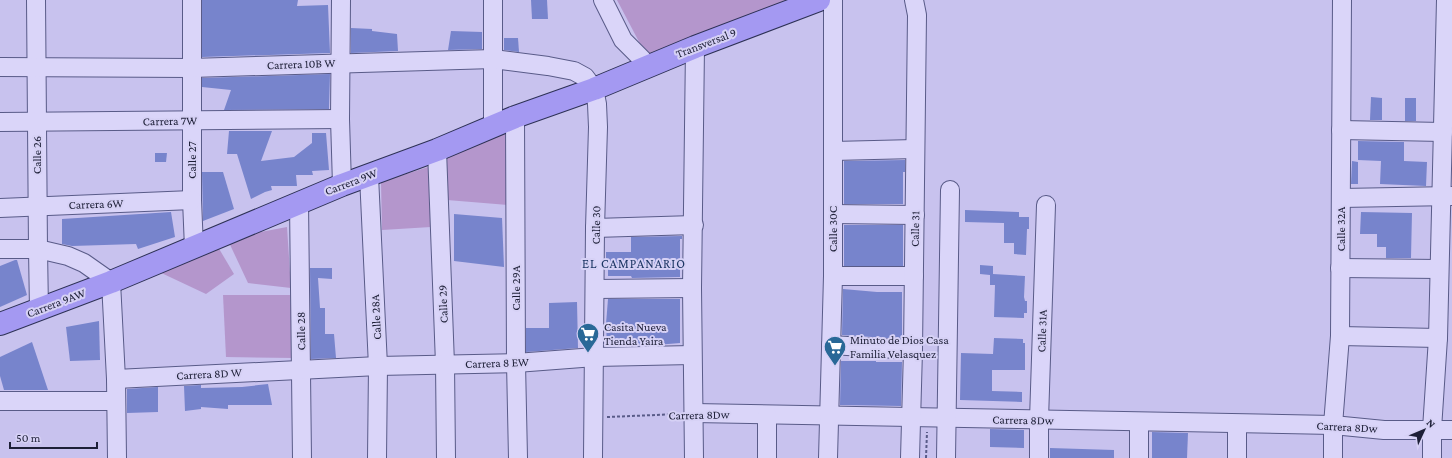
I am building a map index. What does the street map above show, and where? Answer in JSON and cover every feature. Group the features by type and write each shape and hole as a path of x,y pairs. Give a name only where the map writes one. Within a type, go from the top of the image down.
{"main road":[{"name":"Transversal 9","path":"594,89 695,47 819,0"},
{"name":"Carrera 9W","path":"111,282 342,185 370,176 493,128 515,117 594,89"},
{"name":"Carrera 9AW","path":"0,324 111,282"}],"street":[{"name":"Calle 26","path":"36,0 38,249 40,310"},
{"name":"Calle 27","path":"192,0 192,200 194,248"},
{"path":"341,0 342,63 340,119 342,185"},
{"path":"493,0 493,128"},
{"path":"602,0 622,40 649,66"},
{"name":"Calle 30C","path":"828,458 833,276 833,0"},
{"name":"Calle 31","path":"910,458 913,350 917,14 914,0"},
{"name":"Calle 32A","path":"1333,458 1333,426 1340,336 1342,0"},
{"path":"1432,458 1432,429 1438,338 1439,270 1447,196 1443,132 1446,0"},
{"path":"694,458 692,288 694,225 695,47"},
{"name":"Carrera 10B W","path":"0,67 191,68 493,59 574,71 585,77 594,89"},
{"name":"Calle 30","path":"593,458 596,289 595,228 598,127 597,104 594,89"},
{"name":"Calle 29A","path":"515,117 518,458"},
{"name":"Carrera 7W","path":"0,122 340,119"},
{"path":"1341,130 1443,132"},
{"path":"832,151 915,149"},
{"name":"Calle 29","path":"437,150 445,364 446,458"},
{"name":"Calle 28A","path":"370,176 378,366 377,458"},
{"path":"946,458 950,190"},
{"path":"1341,198 1447,196"},
{"name":"Carrera 6W","path":"0,208 192,200"},
{"name":"Calle 28","path":"299,203 302,458"},
{"name":"Calle 31A","path":"1039,458 1046,205"},
{"path":"833,214 915,215"},
{"path":"595,228 694,225"},
{"path":"0,249 38,249 68,256 84,262 111,282 116,379 117,458"},
{"path":"1340,268 1439,270"},
{"path":"833,276 914,276"},
{"path":"596,289 692,288"},
{"path":"1340,336 1438,338"},
{"path":"831,345 913,350"},
{"name":"Carrera 8 EW","path":"302,369 516,363 595,357 692,355"},
{"name":"Carrera 8D W","path":"116,379 302,369"},
{"path":"0,401 116,401"},
{"name":"Carrera 8Dw","path":"694,413 1333,426 1384,430 1452,430"},
{"path":"767,415 767,458"},
{"path":"1139,458 1140,422"},
{"path":"1237,458 1238,424"}],"path":[{"name":"Carrera 8Dw","path":"594,418 694,413"}],"shaded area":[{"path":"617,0 787,0 647,57"},
{"path":"506,123 508,205 447,200 445,156"},
{"path":"437,162 431,227 382,230 381,182 428,167"},
{"path":"287,227 291,288 248,283 225,234 235,237"},
{"path":"218,247 234,274 206,294 155,270"},
{"path":"223,295 290,295 294,358 226,357"}],"building":[{"path":"202,0 298,0 297,6 328,5 330,53 202,57"},
{"path":"531,0 547,0 548,19 532,19"},
{"path":"351,28 372,29 372,31 397,34 398,51 351,53"},
{"path":"451,31 482,32 482,49 448,50"},
{"path":"504,38 518,38 519,52 504,50"},
{"path":"330,74 329,109 224,110 231,90 202,87 202,78"},
{"path":"1371,97 1382,98 1382,120 1370,120"},
{"path":"1405,98 1416,98 1416,121 1405,121"},
{"path":"229,131 272,131 261,161 294,157 312,143 312,133 326,133 329,170 312,171 313,175 296,175 297,186 271,186 272,190 251,199 237,154 227,154"},
{"path":"1358,141 1404,142 1404,161 1427,162 1426,186 1380,184 1381,161 1358,160"},
{"path":"155,153 167,153 166,162 155,162"},
{"path":"905,160 905,172 903,172 903,204 844,204 844,161"},
{"path":"1352,161 1358,162 1358,184 1351,184"},
{"path":"202,172 223,172 234,209 203,221"},
{"path":"965,210 1019,212 1019,217 1029,217 1026,255 1014,254 1014,243 1004,243 1004,223 965,222"},
{"path":"171,212 175,237 138,249 136,244 72,246 62,244 62,219"},
{"path":"1361,212 1412,213 1411,258 1386,258 1386,247 1377,247 1377,234 1360,234"},
{"path":"454,214 502,218 504,267 454,261"},
{"path":"844,225 903,225 903,266 844,266"},
{"path":"682,236 682,239 680,239 680,277 632,278 631,276 608,276 606,252 631,252 631,237"},
{"path":"17,260 27,295 0,307 0,266"},
{"path":"980,265 993,266 993,274 1025,276 1024,297 1025,301 1027,301 1027,313 1024,313 1024,318 994,317 995,285 990,285 990,275 980,274"},
{"path":"310,268 332,268 332,279 318,278 320,308 325,308 325,334 334,334 336,358 311,359"},
{"path":"843,289 877,292 902,292 902,339 842,335"},
{"path":"608,299 680,299 680,343 607,346 606,324"},
{"path":"577,302 578,348 526,352 526,328 549,328 549,303"},
{"path":"99,321 100,360 70,361 66,327"},
{"path":"994,338 1023,339 1023,343 1025,343 1025,370 992,370 992,391 1022,392 1022,402 960,400 961,353 993,354"},
{"path":"32,342 48,390 4,390 0,376 0,357"},
{"path":"841,361 902,362 901,406 840,405"},
{"path":"268,384 272,405 228,405 228,409 201,407 201,409 185,411 184,386 201,385 201,388 242,387"},
{"path":"158,387 158,412 127,413 127,389"},
{"path":"990,429 1024,430 1024,448 990,447"},
{"path":"1152,432 1188,433 1187,458 1152,458"},
{"path":"1050,448 1114,450 1114,458 1050,458"}],"place":[{"name":"Casita Nueva Tienda Yaira","path":"588,354"},
{"name":"Minuto de Dios Casa Familia Velasquez","path":"835,366"}],"district":[{"name":"EL CAMPANARIO","path":"634,263"}]}
